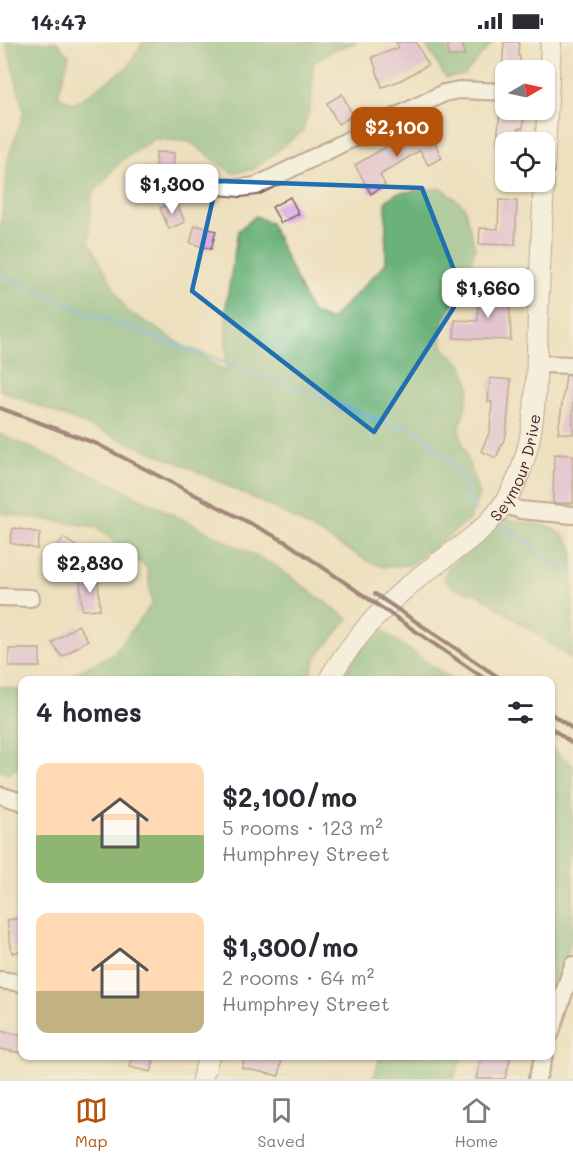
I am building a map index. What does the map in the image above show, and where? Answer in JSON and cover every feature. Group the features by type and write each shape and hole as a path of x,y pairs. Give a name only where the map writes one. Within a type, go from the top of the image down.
{"street":[{"path":"550,60 551,42"},
{"path":"219,186 240,188 256,186 288,168 444,93 459,90 495,92"},
{"name":"Seymour Drive","path":"331,676 352,644 407,587 486,524 516,481 527,453 534,412 544,192"},
{"path":"536,364 573,365"},
{"path":"502,504 520,510 573,515"},
{"path":"0,597 31,598"},
{"path":"0,795 18,801"},
{"path":"555,1020 573,965"},
{"path":"0,980 18,982"},
{"path":"202,1079 208,1060"},
{"path":"537,1079 543,1060"}],"highlighted area":[{"path":"217,181 422,188 463,293 374,432 192,291"}],"green space":[{"path":"6,42 57,42 69,56 58,96 74,104 129,66 143,42 357,42 333,50 313,63 312,101 303,131 254,169 232,173 190,142 154,139 121,161 92,195 89,241 126,310 226,372 226,306 238,231 256,216 270,223 311,312 330,321 386,263 386,201 397,193 442,188 464,206 475,248 466,277 440,330 444,348 464,367 470,389 459,431 479,495 469,520 410,565 383,567 368,561 284,513 186,466 0,390 0,232 9,156 24,112"},
{"path":"424,42 493,42 464,75 446,78"},
{"path":"0,434 116,486 274,565 348,619 316,658 310,676 70,676 113,654 152,604 147,568 96,527 0,513"},
{"path":"501,518 547,526 564,535 573,548 573,660 480,595 456,589 444,580 447,569 480,541"},
{"path":"380,629 447,676 343,676 363,645"},
{"path":"0,686 18,690 18,767 9,774 0,771"},
{"path":"555,751 573,765 573,937 555,988"},
{"path":"379,1060 461,1060 454,1079 373,1079"}],"building":[{"path":"396,42 416,42 428,65 399,81 382,87 372,57 399,48"},
{"path":"448,42 463,42 464,56 448,56"},
{"path":"504,42 519,42 520,60 503,60"},
{"path":"342,94 353,116 338,124 327,103"},
{"path":"499,120 524,120 523,128 519,128 519,132 498,132"},
{"path":"428,128 442,158 428,165 420,150 380,175 385,185 371,194 355,165 396,141 397,143"},
{"path":"156,152 174,153 172,191 155,191"},
{"path":"290,197 299,214 281,223 272,207"},
{"path":"499,200 517,201 515,245 479,244 480,228 498,229"},
{"path":"176,202 185,222 169,229 160,208"},
{"path":"195,225 216,231 211,249 190,243"},
{"path":"478,293 509,293 511,340 454,338 455,320 478,321"},
{"path":"566,375 573,375 573,434 558,433"},
{"path":"490,378 511,380 506,435 496,458 481,451 490,431 492,402 488,402"},
{"path":"554,454 573,455 573,503 553,503"},
{"path":"13,528 40,533 37,549 10,543"},
{"path":"64,538 84,552 74,565 54,550"},
{"path":"98,578 100,609 82,610 80,579"},
{"path":"78,625 88,640 62,657 52,643"},
{"path":"9,649 40,649 40,667 9,667"},
{"path":"18,919 18,952 12,953 7,920"},
{"path":"0,1031 18,1034 18,1052 0,1049"},
{"path":"132,1060 154,1060 151,1072 130,1067"},
{"path":"244,1060 282,1060 279,1076 242,1068"},
{"path":"481,1060 510,1060 505,1079 476,1079"}],"waterway":[{"path":"0,274 91,314 327,399 383,423 412,427 423,434 462,475 470,505 475,510"},
{"path":"501,526 521,536 553,562 573,571"}],"railway":[{"path":"0,408 97,444 286,542 481,676"},
{"path":"375,594 497,676"},
{"path":"555,716 573,729"},
{"path":"555,731 573,744"}]}
